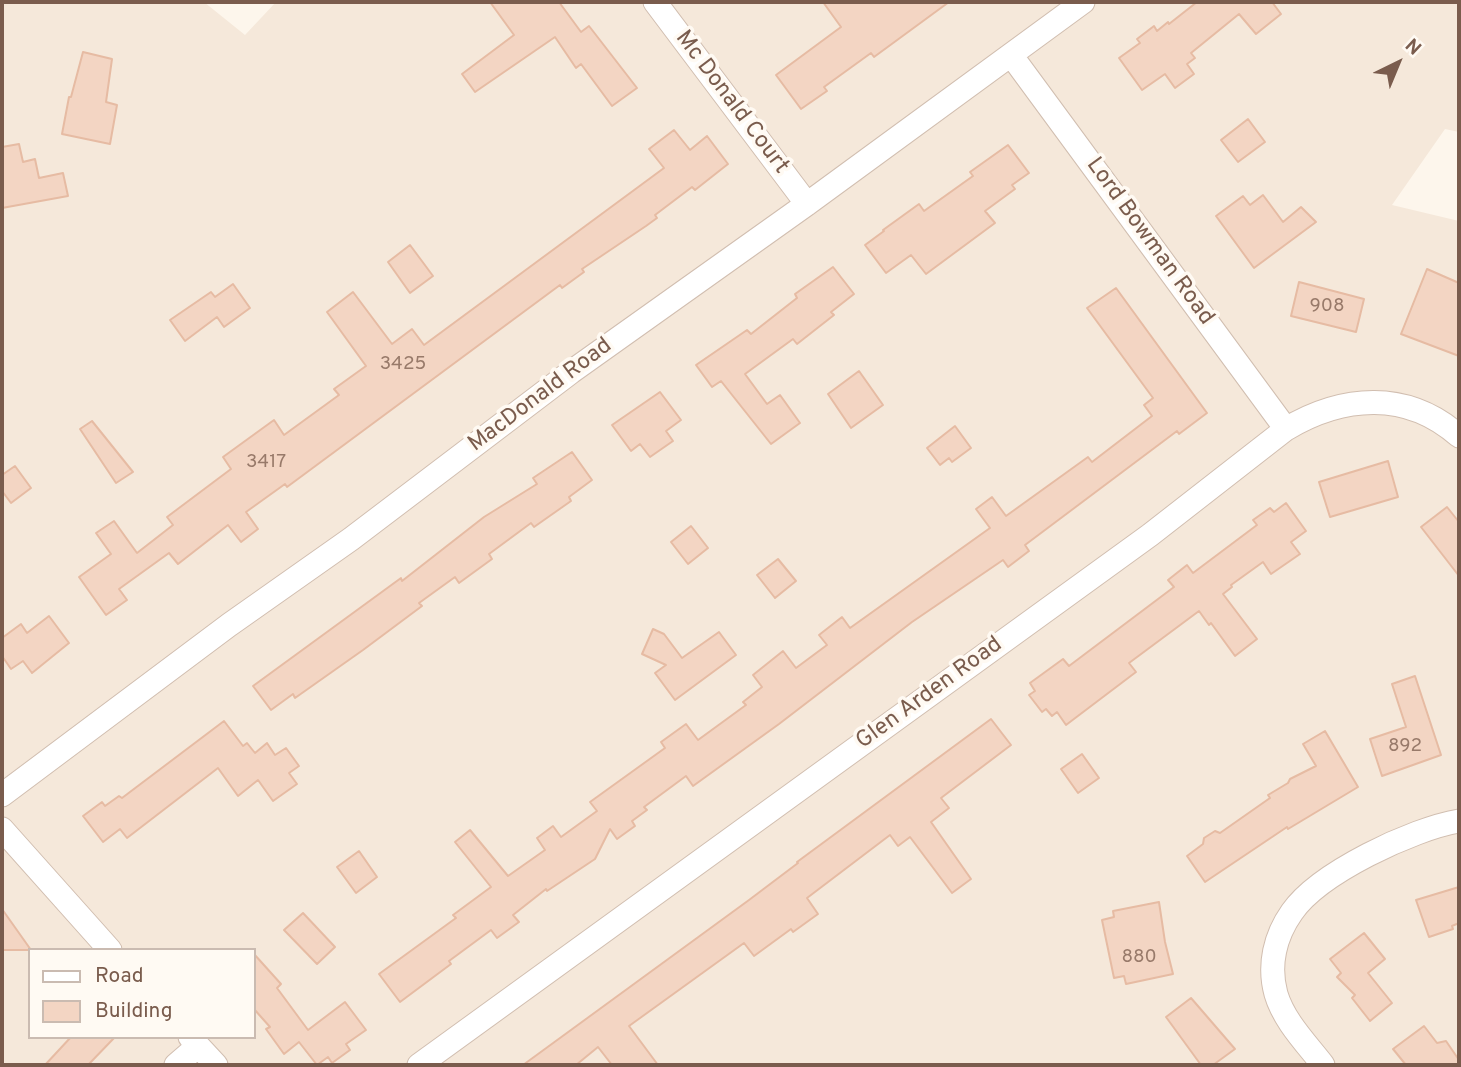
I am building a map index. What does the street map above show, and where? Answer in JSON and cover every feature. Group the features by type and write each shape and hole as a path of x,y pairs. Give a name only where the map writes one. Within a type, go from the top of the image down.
{"street":[{"name":"Mc Donald Court","path":"655,2 807,204"},
{"name":"MacDonald Road","path":"2,795 229,625 351,539 571,372 1083,2"},
{"name":"Lord Bowman Road","path":"1011,55 1286,429"},
{"name":"Glen Arden Road","path":"419,1065 1150,535 1286,429 1311,414 1338,405 1361,402 1395,404 1423,413 1449,427 1459,436"},
{"path":"1323,1065 1286,1016 1276,993 1272,969 1275,944 1292,911 1323,883 1363,857 1405,837 1459,821"},
{"path":"2,830 108,948"},
{"path":"177,1065 194,1042 216,1065"}],"shaded area":[{"path":"2,2 204,2 245,35 276,2 1459,2 1459,132 1445,129 1392,205 1459,221 1459,1065 2,1065"}],"building":[{"path":"490,2 559,2 581,32 589,26 637,88 612,106 581,64 576,68 555,37 475,92 462,74 514,35"},
{"path":"823,2 949,2 874,57 871,53 824,87 827,91 801,109 776,75 841,27"},
{"path":"1197,2 1272,2 1281,14 1256,34 1239,14 1191,53 1195,58 1187,64 1194,74 1175,88 1165,74 1142,90 1119,58 1140,43 1137,39 1154,26 1157,31"},
{"path":"83,52 112,59 106,102 117,105 110,144 62,134 69,97"},
{"path":"1248,119 1265,142 1238,162 1221,140"},
{"path":"674,130 690,150 707,136 728,164 695,190 692,187 655,215 657,218 582,269 584,272 562,288 560,285 287,487 285,484 246,512 258,529 241,542 228,525 178,564 169,553 119,589 127,600 106,615 79,577 111,554 96,533 114,521 137,553 173,525 167,517 231,469 223,457 274,420 284,435 339,395 334,389 366,366 327,312 353,292 392,344 412,329 424,345 664,168 649,149"},
{"path":"19,144 23,162 35,159 39,178 63,173 68,196 2,208 2,147"},
{"path":"1008,145 1029,173 1012,185 1015,189 985,211 995,223 926,274 911,255 886,273 865,245 919,204 924,211 973,176 970,172"},
{"path":"1263,195 1283,222 1301,207 1316,222 1254,268 1216,216 1243,196 1250,205"},
{"path":"410,245 433,276 410,293 388,262"},
{"path":"833,267 854,294 831,312 834,315 797,344 793,339 745,374 767,404 780,395 800,423 771,444 721,381 712,387 696,365 747,330 751,334 797,298 795,294"},
{"path":"1427,269 1459,283 1459,356 1401,334"},
{"path":"1299,282 1364,299 1356,332 1291,316"},
{"path":"233,284 250,308 224,327 217,317 185,341 170,320 211,292 215,297"},
{"path":"1116,288 1207,413 1179,434 1177,431 1025,545 1029,551 1008,567 1003,560 912,622 693,786 686,776 644,807 647,810 632,821 635,826 617,839 610,829 595,859 547,891 546,889 513,915 519,922 497,938 491,930 400,1002 379,974 456,918 453,915 491,887 455,842 470,830 508,876 545,850 537,838 553,826 561,837 597,811 590,802 665,748 661,742 686,724 698,740 746,705 743,702 762,687 753,675 783,651 796,668 827,645 819,635 842,617 850,628 990,528 976,509 992,497 1006,516 1088,457 1092,462 1152,416 1144,405 1153,398 1087,308"},
{"path":"859,371 883,405 851,428 828,394"},
{"path":"660,392 681,420 666,431 673,441 650,457 640,444 631,451 612,425"},
{"path":"92,421 133,472 116,483 80,429"},
{"path":"955,426 971,448 952,462 949,458 940,465 927,448"},
{"path":"572,452 592,480 569,497 571,501 534,527 531,523 489,554 492,559 459,583 455,577 419,603 422,606 363,650 295,698 293,694 271,710 253,686 401,578 402,581 484,517 537,484 533,478"},
{"path":"1388,461 1398,497 1330,517 1319,482"},
{"path":"15,466 31,488 11,503 2,491 2,475"},
{"path":"1286,503 1306,531 1291,542 1300,554 1271,574 1263,562 1223,594 1257,639 1235,656 1199,611 1129,663 1136,672 1066,725 1057,712 1052,716 1046,709 1042,712 1029,695 1035,691 1030,683 1063,659 1069,666 1174,587 1168,580 1187,565 1193,573 1257,525 1253,520 1270,508 1274,512"},
{"path":"1447,507 1459,522 1459,576 1421,527"},
{"path":"691,526 708,548 688,564 671,542"},
{"path":"778,559 796,581 775,598 757,575"},
{"path":"49,616 69,643 32,673 23,661 11,669 2,656 2,638 21,624 27,633"},
{"path":"653,629 664,634 682,658 719,632 736,655 675,700 655,673 666,665 642,654"},
{"path":"1415,676 1441,755 1382,776 1370,739 1406,727 1392,684"},
{"path":"991,719 1011,745 941,798 949,808 931,822 971,879 952,893 910,837 898,846 890,835 807,898 818,914 793,932 791,929 754,956 744,943 629,1026 658,1065 612,1065 598,1047 576,1065 523,1065 749,900"},
{"path":"224,721 243,746 247,743 255,753 267,743 275,755 286,748 299,766 289,773 297,784 273,801 258,780 238,796 218,768 127,838 120,829 103,842 83,816 102,802 105,806 119,796 122,798"},
{"path":"1325,731 1358,787 1288,829 1287,827 1205,882 1187,856 1203,844 1204,838 1215,831 1220,833 1270,798 1268,795 1290,779 1316,766 1303,744"},
{"path":"1082,754 1099,778 1078,793 1061,769"},
{"path":"359,851 377,877 356,893 337,867"},
{"path":"1459,887 1459,923 1452,926 1453,929 1429,937 1416,900"},
{"path":"1159,902 1173,974 1126,984 1124,976 1114,978 1102,920 1114,917 1113,911"},
{"path":"2,909 30,948 2,950"},
{"path":"303,913 335,947 317,964 284,930"},
{"path":"1364,933 1385,959 1368,973 1392,1003 1370,1021 1352,998 1355,995 1337,977 1341,973 1330,959"},
{"path":"256,956 281,984 277,988 308,1030 345,1002 366,1030 346,1044 350,1050 332,1063 328,1057 317,1065 299,1042 284,1054 266,1029 270,1027 256,1011"},
{"path":"1191,998 1235,1049 1213,1065 1201,1065 1166,1017"},
{"path":"1424,1026 1437,1043 1446,1041 1459,1060 1459,1065 1406,1065 1393,1049"},
{"path":"69,1039 113,1039 88,1065 45,1065"}]}
